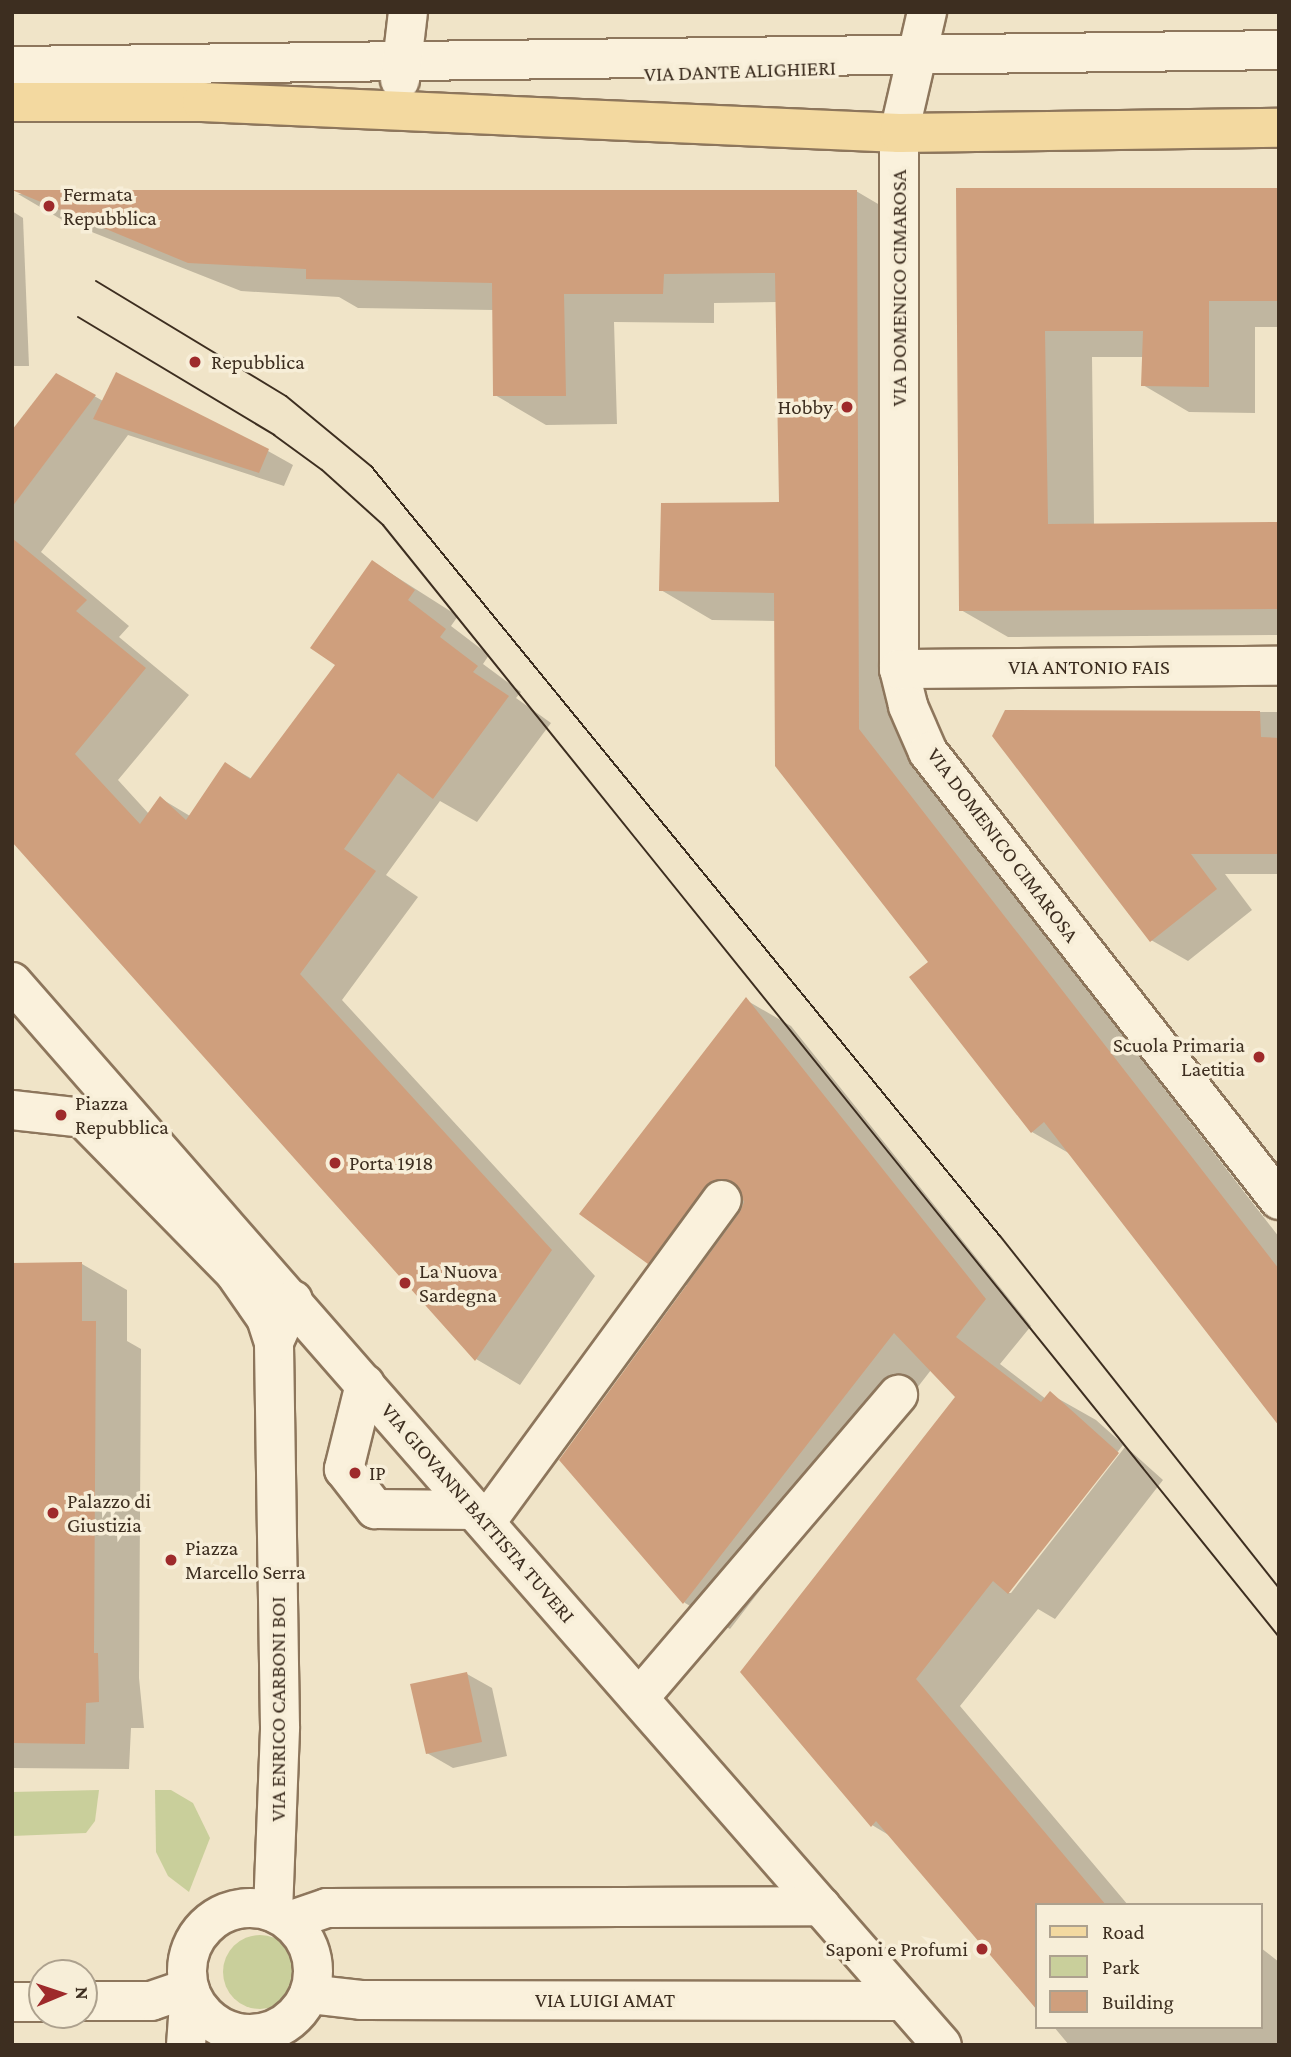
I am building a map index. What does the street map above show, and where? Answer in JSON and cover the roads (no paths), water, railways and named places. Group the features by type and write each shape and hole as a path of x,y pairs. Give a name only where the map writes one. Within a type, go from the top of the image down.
{"main road":[{"path":"12,102 202,102 899,133 1279,128"}],"street":[{"path":"401,71 408,12"},
{"name":"VIA DOMENICO CIMAROSA","path":"927,12 899,133 899,669 928,752 1279,1200"},
{"path":"12,66 401,71 1279,50"},
{"path":"918,60 1279,66"},
{"path":"202,102 401,71"},
{"name":"VIA ANTONIO FAIS","path":"899,669 1279,666"},
{"name":"VIA GIOVANNI BATTISTA TUVERI","path":"12,982 942,2045"},
{"path":"12,1110 83,1118 234,1272 266,1318 274,1342"},
{"path":"365,1384 344,1469 375,1509 481,1516 722,1200"},
{"name":"VIA ENRICO CARBONI BOI","path":"281,1916 274,1342 293,1300"},
{"path":"639,1698 898,1395"},
{"path":"186,2045 190,1989 189,1955 203,1928 235,1909 281,1916 327,1908 821,1906"},
{"path":"190,1989 215,2024 235,2033 278,2036 309,1994 313,1974 311,1954 303,1936 281,1916"},
{"path":"98,2001 151,2001 190,1989"},
{"name":"VIA LUIGI AMAT","path":"309,1994 361,2000 901,2001"}],"tram line":[{"path":"96,281 286,396 371,466 1000,1236 1279,1588"},
{"path":"78,317 274,435 322,470 383,525 1279,1637"}],"place":[{"name":"Fermata Repubblica","path":"49,206"},
{"name":"Repubblica","path":"195,362"},
{"name":"Hobby","path":"847,407"},
{"name":"Scuola Primaria Laetitia","path":"1259,1057"},
{"name":"Piazza Repubblica","path":"61,1115"},
{"name":"Porta 1918","path":"335,1163"},
{"name":"La Nuova Sardegna","path":"405,1283"},
{"name":"IP","path":"355,1473"},
{"name":"Palazzo di Giustizia","path":"53,1513"},
{"name":"Piazza Marcello Serra","path":"171,1560"},
{"name":"Saponi e Profumi","path":"982,1949"}]}
